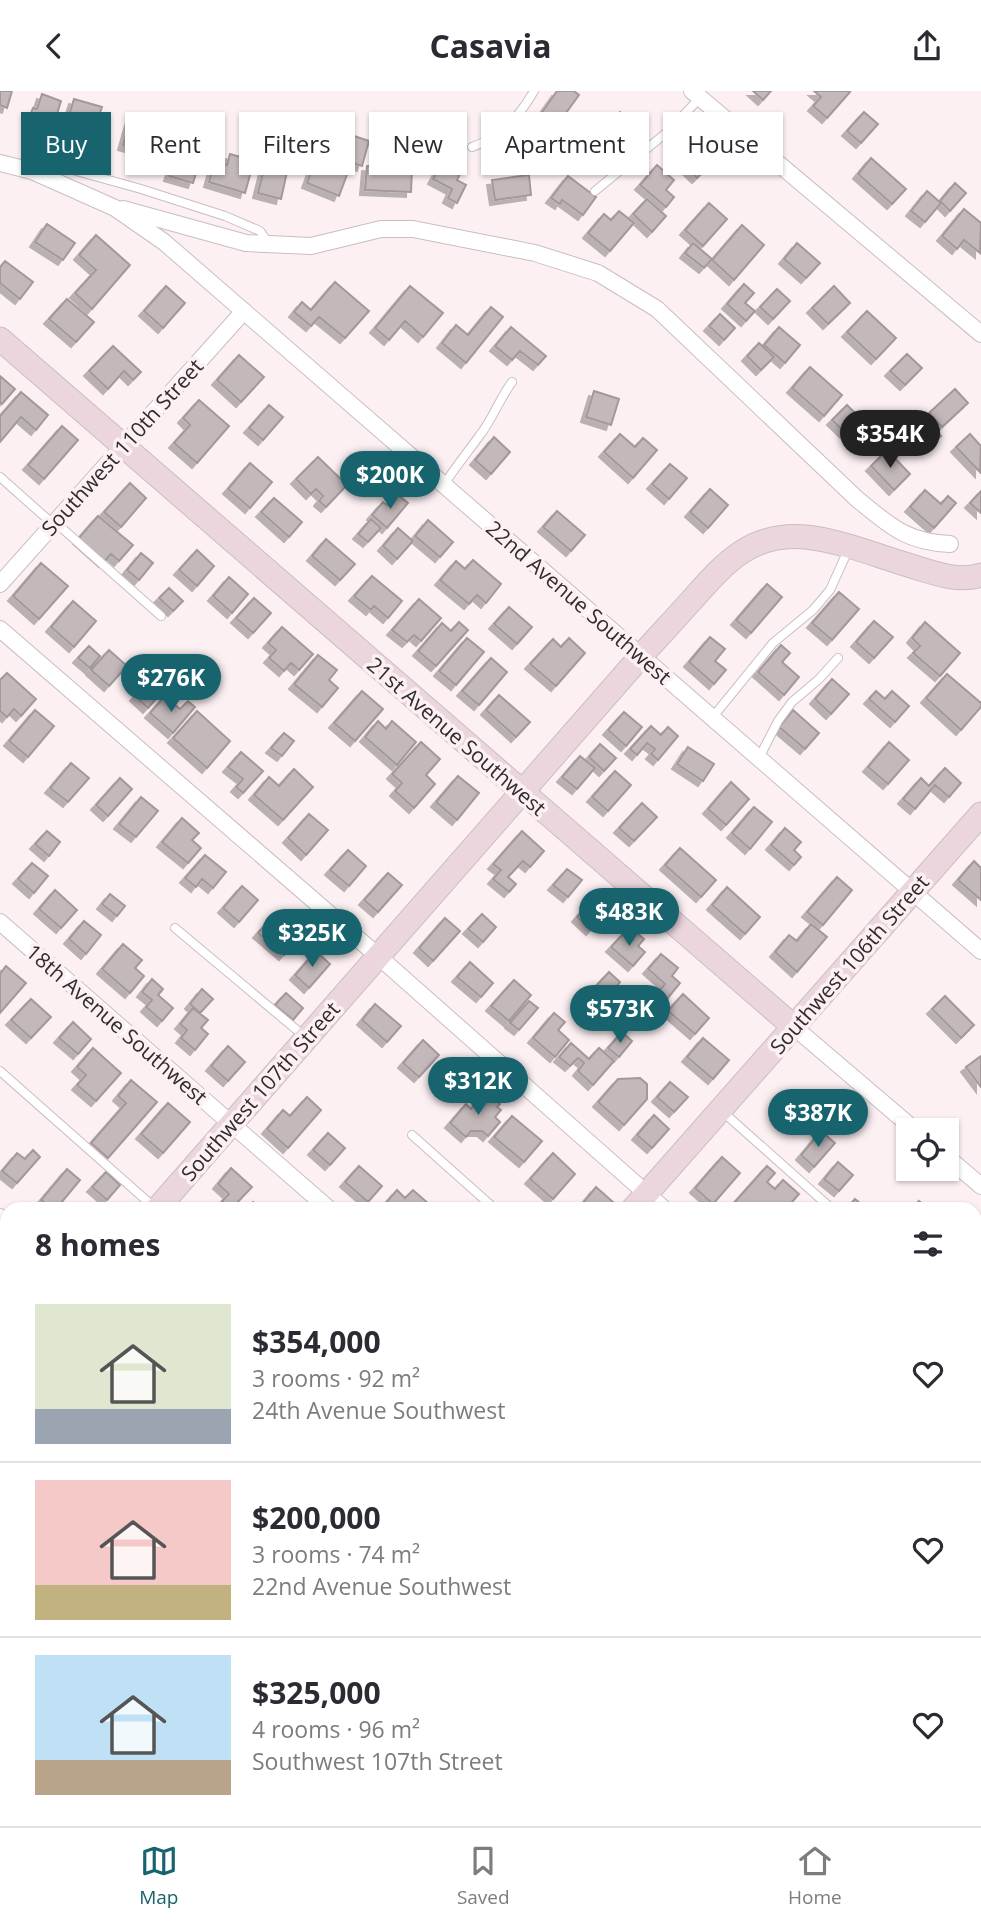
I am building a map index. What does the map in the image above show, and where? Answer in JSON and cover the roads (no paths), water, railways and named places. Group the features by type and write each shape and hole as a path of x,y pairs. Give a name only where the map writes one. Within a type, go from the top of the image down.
{"street":[{"path":"696,94 981,334"},
{"name":"22nd Avenue Southwest","path":"0,163 21,168"},
{"name":"22nd Avenue Southwest","path":"41,175 115,208 163,242 981,951"},
{"path":"115,208 154,216 246,243 311,246 381,229 412,229 535,253 598,273 657,309 857,499 888,525 906,536 926,543 950,544"},
{"name":"Southwest 110th Street","path":"0,584 244,311"},
{"name":"21st Avenue Southwest","path":"0,339 901,1118"},
{"name":"Southwest 107th Street","path":"163,1202 641,656 717,571 735,555 779,537 805,537 849,546 933,573 954,577 981,575"},
{"path":"0,629 378,956 646,1202"},
{"name":"Southwest 106th Street","path":"650,1202 721,1110 981,814"},
{"name":"18th Avenue Southwest","path":"0,922 321,1202"},
{"path":"959,1167 981,1186"}],"lane":[{"path":"472,147 486,142 507,128 524,109 534,91"},
{"path":"596,191 666,133 696,94"},
{"name":"22nd Avenue Southwest","path":"91,175 141,189 248,226 260,231 269,244"},
{"path":"444,485 482,433 499,399 512,381"},
{"path":"0,477 161,616"},
{"path":"712,718 773,643 813,610 830,590 849,546"},
{"path":"758,758 778,721 792,702 838,659"},
{"path":"175,928 306,1038"},
{"path":"0,1071 149,1202"},
{"path":"721,1110 824,1202"},
{"path":"412,1135 487,1202"}]}
